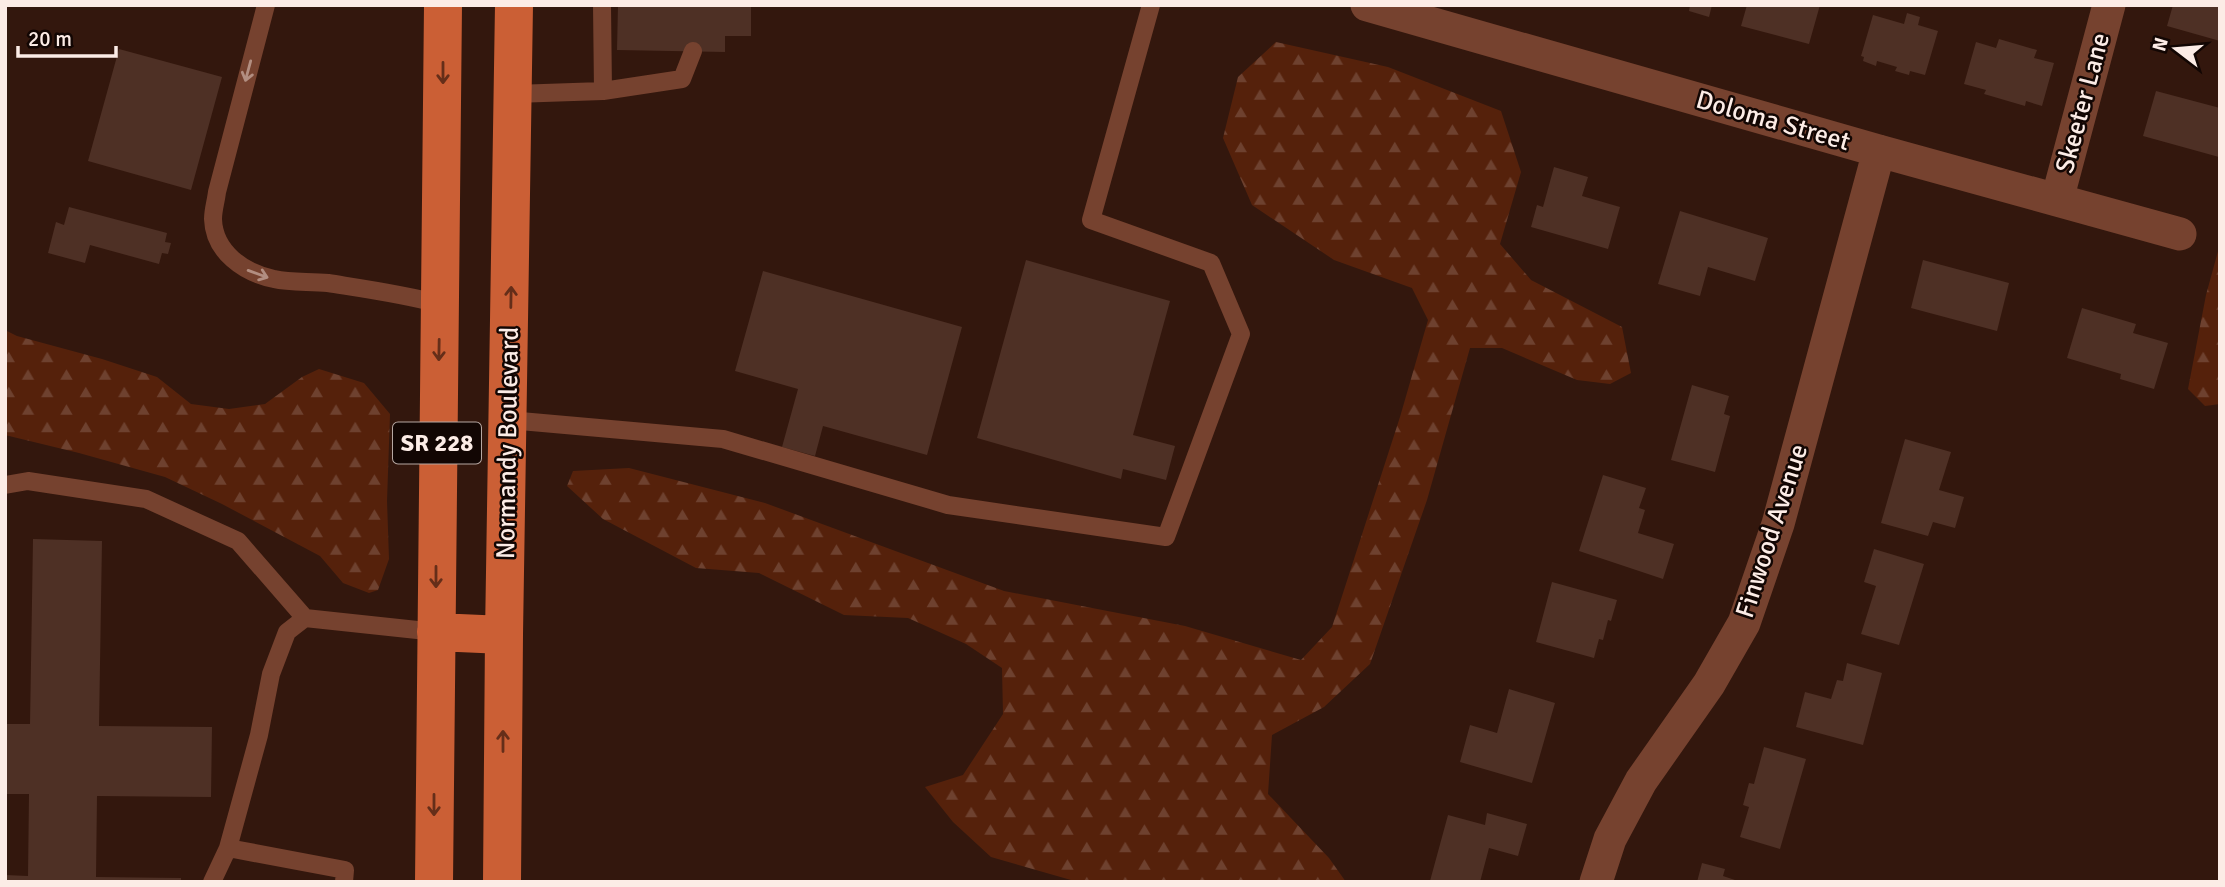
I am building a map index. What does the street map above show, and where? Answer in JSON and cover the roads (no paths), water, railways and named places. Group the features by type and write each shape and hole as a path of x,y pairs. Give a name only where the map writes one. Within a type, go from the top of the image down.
{"main road":[{"name":"SR 228","path":"434,882 443,5"},
{"name":"Normandy Boulevard","path":"502,882 514,5"},
{"path":"436,632 504,635"}],"street":[{"name":"Doloma Street","path":"1367,5 2180,234"},
{"name":"Skeeter Lane","path":"2057,200 2109,5"},
{"name":"Finwood Avenue","path":"1596,882 1610,839 1642,781 1709,684 1744,623 1778,524 1879,151"}],"lane":[{"path":"266,5 217,192 213,220 218,239 229,257 250,272 275,280 398,293 440,304"},
{"path":"602,5 603,90"},
{"path":"509,420 723,439 948,505 1166,537 1241,334 1211,263 1091,220 1151,5"},
{"path":"514,94 603,90 682,79 693,51"},
{"path":"5,485 28,481 146,499 238,541 305,618 436,632"},
{"path":"212,882 228,848 259,735 271,674 287,632 305,618"},
{"path":"228,848 345,870 344,882"}]}
